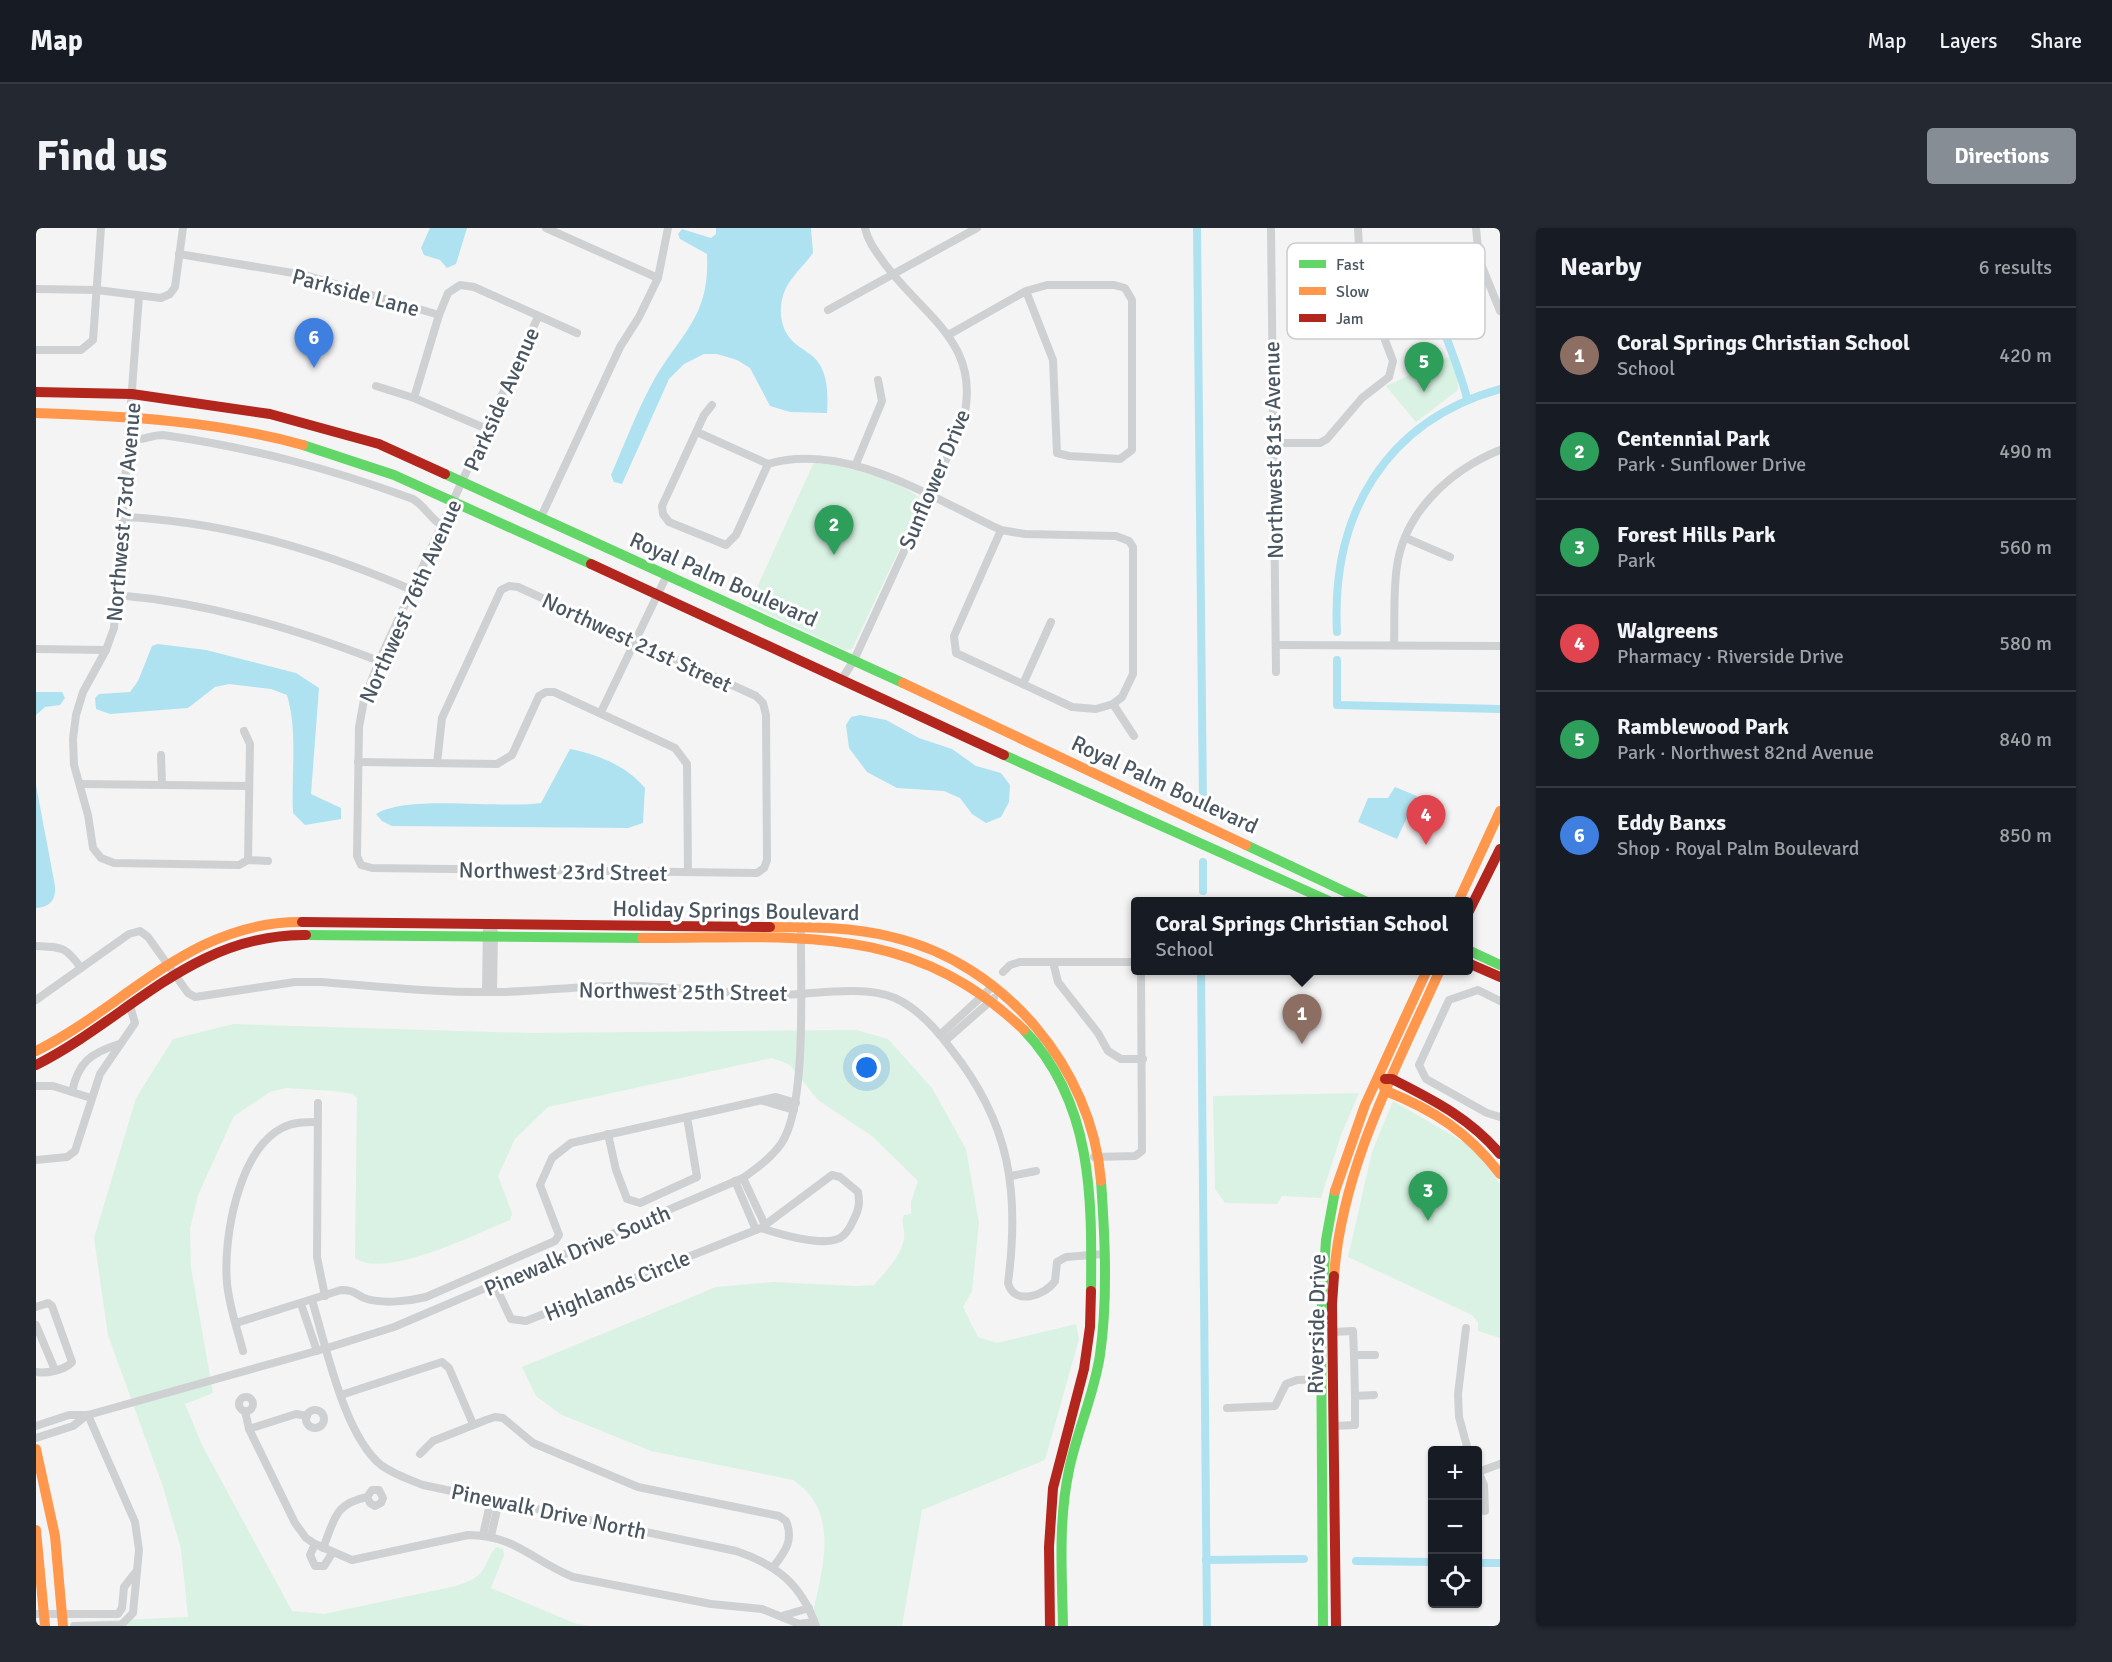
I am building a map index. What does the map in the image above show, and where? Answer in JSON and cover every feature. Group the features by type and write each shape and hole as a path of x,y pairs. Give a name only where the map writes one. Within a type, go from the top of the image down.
{"street":[{"path":"36,350 81,351 93,340 101,228"},
{"path":"36,289 97,290 161,298 170,294 175,287 183,228"},
{"path":"546,228 658,278"},
{"path":"541,517 620,347 639,317 658,278 668,228"},
{"name":"Sunflower Drive","path":"842,679 854,660 962,425 967,408 966,370 950,334 891,273 867,240 865,228"},
{"path":"828,310 959,232 977,228"},
{"name":"Northwest 81st Avenue","path":"1270,228 1276,672"},
{"path":"1358,228 1359,243"},
{"path":"1476,228 1477,243"},
{"name":"Parkside Lane","path":"179,254 304,275 439,315 448,293 460,285 474,287 577,333"},
{"path":"1485,274 1500,312"},
{"path":"950,334 1026,291 1047,285 1114,285 1125,288 1132,300 1132,450 1120,459 1069,456 1057,453 1053,360 1026,291"},
{"name":"Northwest 73rd Avenue","path":"139,296 114,628 106,650 83,692 75,715 74,765 81,784 93,848 101,858 114,863 240,865 248,860"},
{"path":"414,398 439,315"},
{"name":"Parkside Avenue","path":"464,481 538,317"},
{"path":"1273,443 1320,443 1327,439 1362,398 1389,377 1393,370 1393,361 1384,339"},
{"path":"856,464 882,401 878,380"},
{"path":"376,386 414,398 487,429"},
{"name":"Royal Palm Boulevard","path":"36,392 132,394 270,414 379,444 854,660 1356,897"},
{"path":"712,405 662,506 663,514 669,522 726,545 736,535 768,464"},
{"name":"Royal Palm Boulevard","path":"36,413 131,416 202,424 266,436 374,467 454,501 1319,897"},
{"path":"697,432 768,464 783,459 804,459 856,464 1001,530 1025,534 1116,536 1130,541 1133,547 1133,675 1122,697 1113,704 1084,710 1072,707 961,657 954,648 954,636 1001,530"},
{"path":"129,441 163,435 226,444 292,459 413,499 424,506 433,520 443,526"},
{"path":"1394,645 1397,564 1406,538 1426,503 1442,486 1475,460 1500,450"},
{"name":"Northwest 76th Avenue","path":"361,865 357,856 360,718 379,661 464,481"},
{"path":"123,517 194,523 259,537 358,567 412,590"},
{"path":"1406,538 1450,557"},
{"path":"602,712 667,575"},
{"name":"Northwest 21st Street","path":"437,763 442,718 501,590 509,586 518,587 756,696 763,703 766,715 767,848 764,868"},
{"path":"117,595 205,606 257,619 379,661"},
{"path":"1023,684 1051,622"},
{"path":"1276,645 1500,646"},
{"path":"36,649 106,650"},
{"path":"358,762 497,764 512,755 539,696 546,692 554,692 602,712 675,748 682,755 687,764 688,872"},
{"path":"1113,704 1134,736"},
{"path":"244,731 250,744 248,860 268,861"},
{"path":"161,755 162,783"},
{"path":"81,784 162,783 249,786"},
{"path":"1460,897 1500,811"},
{"path":"1473,903 1500,849"},
{"name":"Northwest 23rd Street","path":"361,865 372,868 757,873 764,868"},
{"name":"Holiday Springs Boulevard","path":"36,1051 78,1028 167,964 215,938 248,927 286,922 801,927 874,933 914,944 950,958 997,989 1032,1023 1066,1065 1091,1120 1100,1157 1103,1185 1104,1254 1100,1356 1069,1469 1063,1505 1061,1565 1063,1626"},
{"path":"489,992 491,924"},
{"name":"Pinewalk Drive South","path":"36,1426 69,1415 88,1415 394,1327 739,1179 768,1159 781,1144 790,1126 795,1106 801,927"},
{"name":"Northwest 25th Street","path":"81,968 129,934 140,931 148,937 188,993 195,997 284,984 321,982 489,992 627,986 800,993 875,993 894,998 911,1008 942,1038 972,1075 993,1117 1011,1176 1014,1222 1008,1283 1014,1295 1023,1297 1042,1292 1054,1281 1057,1262 1066,1257 1091,1255"},
{"name":"Holiday Springs Boulevard","path":"36,1065 66,1050 175,974 219,950 251,939 287,935 801,939 872,945 944,969 988,997 1030,1039 1056,1071 1079,1124 1087,1157 1091,1186 1087,1354 1057,1466 1051,1503 1050,1626"},
{"path":"36,946 60,947 68,950 81,968 36,1000"},
{"path":"1473,952 1500,965"},
{"path":"1003,972 1010,965 1020,962 1131,962"},
{"path":"1053,962 1058,982 1098,1033 1108,1051 1121,1059 1143,1059"},
{"path":"1473,965 1500,977"},
{"path":"1087,1157 1135,1156 1142,1151 1141,975"},
{"name":"Riverside Drive","path":"1323,1626 1320,1303 1325,1244 1335,1189 1345,1158 1425,975"},
{"name":"Riverside Drive","path":"1336,1626 1332,1304 1338,1235 1357,1161 1438,975"},
{"path":"942,1038 997,989"},
{"path":"1500,1001 1478,990 1449,1000 1419,1065 1426,1079 1487,1113 1500,1117"},
{"path":"36,1160 67,1157 75,1151 100,1074 135,1023 130,1006"},
{"path":"72,1092 79,1068 90,1057 120,1043"},
{"path":"1378,1079 1392,1079 1452,1108 1476,1126 1500,1154"},
{"path":"1378,1079 1386,1091 1448,1119 1466,1132 1500,1174"},
{"path":"36,1086 53,1086 91,1098"},
{"name":"Pinewalk Drive South","path":"236,1323 341,1290 354,1290 367,1299 411,1300 426,1297 555,1241 559,1235 540,1185 546,1167 571,1143 776,1097 795,1106"},
{"path":"318,1103 317,1257 325,1296"},
{"path":"1466,1132 1476,1126 1487,1113"},
{"name":"Pinewalk Drive South","path":"608,1134 616,1170 627,1199 640,1203 697,1177 687,1117"},
{"path":"243,1351 230,1302 226,1259 232,1211 238,1189 252,1162 272,1135 293,1124 318,1122"},
{"path":"1011,1176 1036,1171"},
{"name":"Highlands Circle","path":"495,1285 511,1319 526,1321 761,1227 832,1175 840,1176 858,1192 859,1209 848,1230 840,1238 830,1240 786,1237 761,1227"},
{"path":"739,1179 761,1227"},
{"path":"1091,1255 1104,1254"},
{"path":"312,1300 327,1348"},
{"path":"36,1307 48,1303 52,1306 71,1358 69,1366 36,1372"},
{"path":"301,1304 317,1351"},
{"path":"36,1326 55,1370"},
{"path":"1466,1328 1458,1394 1460,1417 1467,1446"},
{"path":"1332,1332 1353,1331 1355,1396 1355,1425 1334,1426"},
{"name":"Pinewalk Drive North","path":"327,1348 351,1425 364,1446 380,1464 398,1476 423,1485 736,1551 774,1566 790,1582 809,1608 815,1624"},
{"path":"1354,1355 1375,1355"},
{"path":"341,1395 441,1362 449,1368 473,1424"},
{"path":"1227,1408 1275,1406 1286,1384 1297,1380 1321,1379"},
{"path":"1355,1396 1374,1395"},
{"path":"245,1411 249,1429 295,1523 306,1538 352,1560 468,1535 487,1536 514,1543 552,1569 573,1577 711,1604 762,1609 799,1624 815,1624"},
{"path":"249,1429 296,1414 307,1416"},
{"path":"74,1626 121,1624 133,1613 135,1573 139,1550 135,1522 88,1415"},
{"name":"Pinewalk Drive South","path":"36,1438 74,1426 88,1415"},
{"path":"420,1454 433,1441 473,1424 495,1417 503,1419 533,1443 638,1487 779,1516 786,1521 790,1539 787,1549 774,1566"},
{"path":"36,1449 55,1526 63,1626"},
{"path":"1482,1470 1500,1464"},
{"path":"1482,1480 1485,1511"},
{"path":"333,1552 324,1566 315,1566 310,1555 319,1546 340,1508 349,1501 367,1497"},
{"path":"487,1536 495,1500"},
{"path":"36,1530 40,1614 45,1626"},
{"path":"1049,1565 1061,1565"},
{"path":"40,1614 118,1614 122,1608 124,1587 135,1573"},
{"path":"782,1616 809,1608"}],"green space":[{"path":"1449,357 1457,373 1458,390 1416,422 1386,386"},
{"path":"814,462 840,466 884,479 897,484 919,498 920,506 852,649 845,650 749,605"},
{"path":"233,1024 530,1033 856,1030 888,1039 932,1088 966,1149 979,1223 972,1291 963,1307 978,1337 997,1343 1076,1324 1079,1339 1045,1460 922,1510 902,1626 810,1626 819,1587 824,1547 819,1510 809,1494 793,1480 651,1451 560,1414 536,1396 522,1367 716,1287 773,1282 874,1285 900,1252 904,1236 903,1218 904,1215 911,1214 911,1202 918,1181 872,1136 818,1100 790,1065 772,1058 548,1107 515,1139 498,1176 512,1213 510,1220 431,1252 387,1263 369,1263 355,1258 357,1098 353,1094 334,1091 286,1088 270,1092 234,1116 198,1195 190,1229 191,1268 213,1393 185,1404 202,1445 292,1611 324,1614 456,1586 479,1575 497,1547 503,1549 504,1555 491,1588 574,1623 589,1626 74,1626 75,1622 188,1617 181,1549 163,1487 108,1335 94,1238 136,1098 173,1039"},
{"path":"1359,1093 1341,1135 1321,1198 1282,1196 1277,1204 1225,1203 1215,1189 1213,1096"},
{"path":"1393,1101 1474,1148 1500,1184 1500,1338 1478,1331 1478,1322 1472,1315 1348,1257 1372,1152"}],"water":[{"path":"430,228 467,228 456,264 447,268 440,260 424,255 421,248"},
{"path":"716,228 811,228 813,253 794,275 785,290 781,312 784,327 791,340 814,357 821,367 826,383 827,413 790,412 770,406 750,368 737,360 717,354 704,354 684,364 669,379 622,484 614,482 611,475 643,401 655,378 693,321 704,292 707,254 680,239 678,234 682,229 711,238 716,234"},
{"path":"158,644 206,650 296,673 319,688 311,794 341,808 341,819 305,825 293,813 293,738 287,695 271,689 229,684 215,687 188,708 110,714 96,709 95,698 99,694 130,692 138,681 152,646"},
{"path":"36,692 62,692 65,698 60,705 45,707 36,715"},
{"path":"860,715 886,720 919,738 952,749 976,766 1001,773 1010,785 1009,802 1001,817 986,823 972,814 960,798 944,791 897,788 867,772 849,748 846,725 851,717"},
{"path":"570,749 611,762 638,780 645,788 643,823 628,828 392,826 382,821 376,814 390,808 431,803 541,803"},
{"path":"36,785 55,891 49,904 36,908"},
{"path":"1395,787 1417,796 1397,839 1358,822 1368,798 1388,798"}],"waterway":[{"path":"1197,228 1203,805"},
{"path":"1447,339 1467,398"},
{"path":"1337,632 1338,589 1344,549 1356,512 1373,479 1396,449 1425,424 1460,404 1500,389"},
{"path":"1337,660 1337,705 1500,709"},
{"path":"1203,862 1203,891"},
{"path":"1201,975 1207,1626"},
{"path":"1206,1560 1304,1559"},
{"path":"1356,1561 1428,1562"},
{"path":"1482,1563 1500,1563"}],"traffic: fast":[{"path":"303,445 394,475 591,564"},
{"path":"445,474 903,683"},
{"path":"1004,755 1320,897"},
{"path":"1246,845 1356,897"},
{"path":"306,935 642,938"},
{"path":"1473,952 1500,965"},
{"path":"1024,1030 1047,1058 1064,1088 1076,1120 1084,1153 1088,1186 1091,1221 1091,1291"},
{"path":"1063,1626 1063,1509 1072,1456 1090,1399 1103,1334 1105,1268 1101,1181"},
{"path":"1323,1626 1321,1320 1326,1240 1335,1191"}],"traffic: slow":[{"path":"36,413 171,421 237,430 303,445"},
{"path":"903,683 1246,845"},
{"path":"1460,897 1500,811"},
{"path":"36,1051 69,1032 193,950 227,935 262,925 302,922"},
{"path":"770,927 847,929 892,937 933,950 971,970 1005,996 1035,1026 1060,1061 1080,1099 1094,1139 1101,1181"},
{"path":"642,938 797,938 845,943 891,952 936,969 980,994 1024,1030"},
{"path":"1335,1191 1365,1105 1425,975"},
{"path":"1334,1276 1339,1236 1359,1157 1389,1081 1438,975"},
{"path":"1383,1086 1386,1091 1420,1106 1449,1124 1476,1146 1500,1174"},
{"path":"36,1449 55,1536 63,1626"},
{"path":"36,1530 45,1626"}],"traffic: jam":[{"path":"36,392 132,394 270,414 379,444 445,474"},
{"path":"591,564 1004,755"},
{"path":"1473,903 1500,849"},
{"path":"302,922 770,927"},
{"path":"36,1065 70,1046 195,963 229,948 266,938 306,935"},
{"path":"1473,965 1500,977"},
{"path":"1385,1079 1392,1079 1450,1111 1476,1130 1500,1154"},
{"path":"1334,1276 1332,1304 1336,1626"},
{"path":"1050,1626 1049,1547 1053,1488 1084,1369 1090,1327 1091,1291"}],"place":[{"name":"Eddy Banxs","path":"314,368"},
{"name":"Ramblewood Park","path":"1424,392"},
{"name":"Centennial Park","path":"834,555"},
{"name":"Walgreens","path":"1426,845"},
{"name":"Coral Springs Christian School","path":"1302,1044"},
{"name":"Forest Hills Park","path":"1428,1221"}]}
